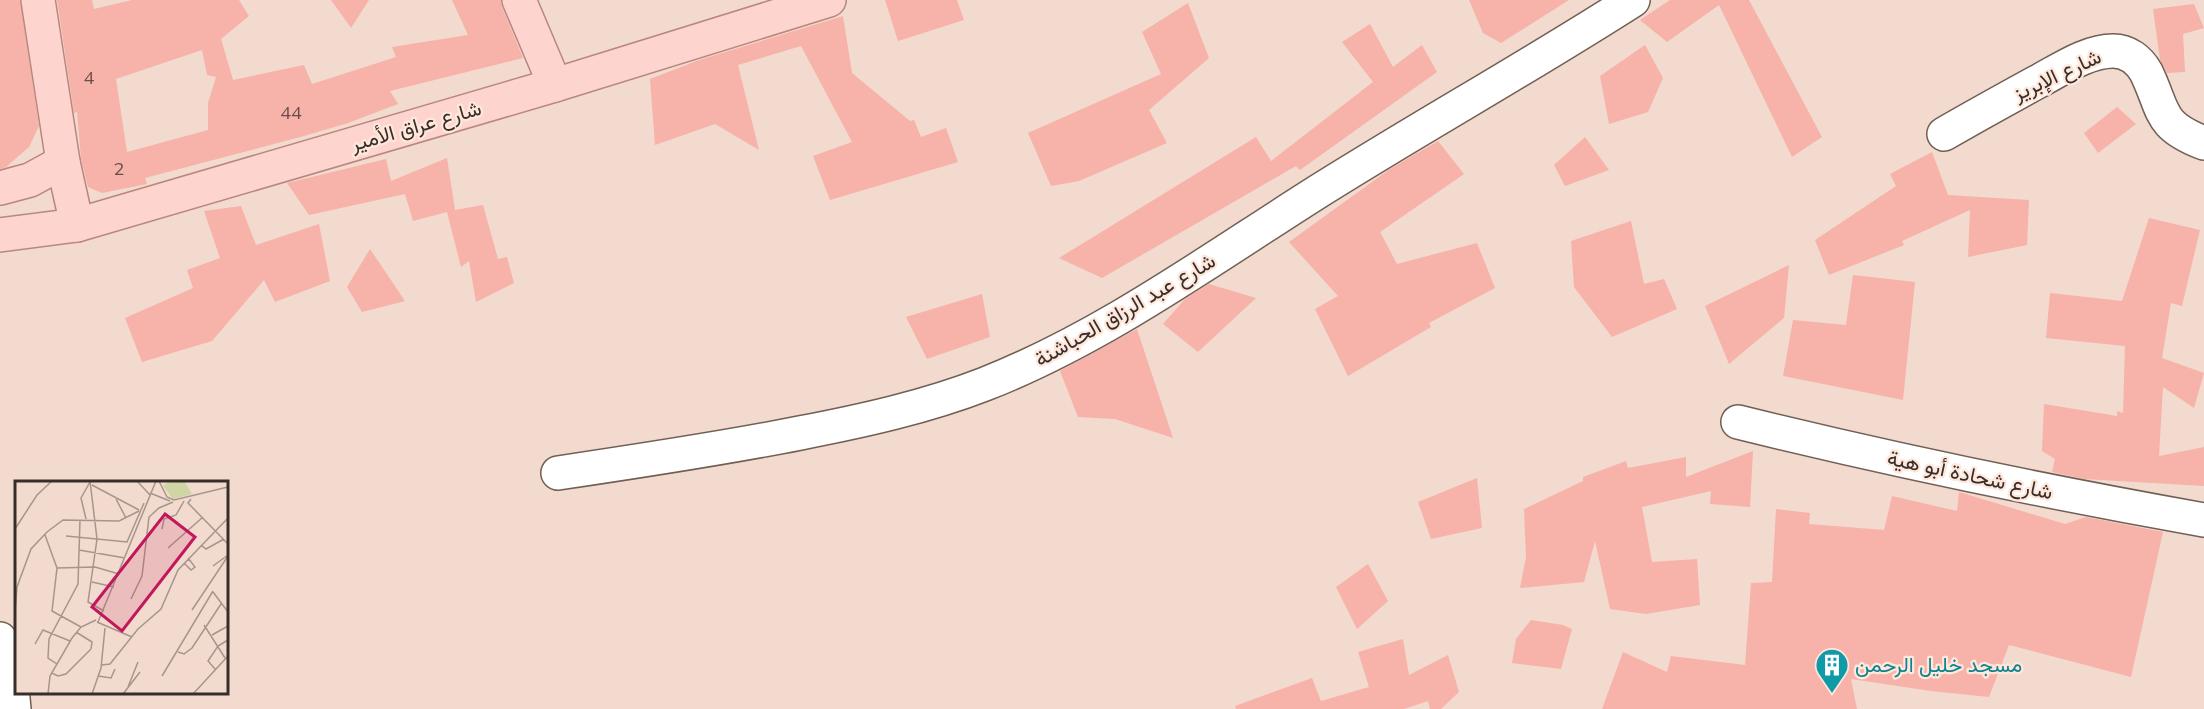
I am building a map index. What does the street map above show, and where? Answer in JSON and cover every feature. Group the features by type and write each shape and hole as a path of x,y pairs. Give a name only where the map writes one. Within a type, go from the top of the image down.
{"main road":[{"path":"38,0 63,162 77,225"},
{"path":"519,0 555,86"},
{"name":"شارع عراق الأمير","path":"0,235 77,225 555,86 809,3"},
{"path":"0,189 30,180 63,162"}],"street":[{"name":"شارع عبد الرزاق الحباشنة","path":"558,473 720,449 861,421 984,385 1072,343 1214,261 1310,197 1633,0"},
{"name":"شارع الإبريز","path":"1944,134 2067,66 2091,55 2114,51 2123,52 2140,63 2163,116 2173,128 2204,143"},
{"name":"شارع شحادة أبو هية","path":"1738,422 1876,456 2061,494 2204,520"},
{"path":"0,639 10,667 14,709"}],"building":[{"path":"0,0 20,0 39,126 29,147 6,167 0,169"},
{"path":"57,0 92,0 94,9 132,0 239,0 249,16 221,39 233,80 304,65 312,84 396,57 392,47 468,35 452,0 501,0 523,58 390,91 398,104 348,123 145,178 147,184 102,193 88,187 81,159 77,112 74,113","holes":["202,50 207,75 216,77 208,103 208,130 127,152 116,79"]},
{"path":"331,0 369,0 351,28"},
{"path":"885,0 957,0 964,20 898,41"},
{"path":"1469,0 1569,0 1501,43 1483,33"},
{"path":"1670,0 1749,0 1822,137 1792,157 1719,5 1667,42 1640,20"},
{"path":"1188,3 1209,58 1149,110 1167,143 1079,181 1051,186 1028,133 1161,74 1142,32"},
{"path":"2194,4 2204,28 2183,34 2185,72 2167,73 2160,60 2153,9"},
{"path":"843,16 852,73 910,121 914,120 921,137 946,128 958,162 830,200 813,156 852,142 801,46 738,65 759,150 715,124 655,145 650,79 699,60"},
{"path":"1370,24 1393,67 1422,45 1437,72 1300,170 1296,166 1102,278 1059,258 1256,137 1271,161 1373,82 1342,42"},
{"path":"1645,45 1663,78 1648,112 1609,124 1600,76"},
{"path":"2117,107 2136,124 2098,153 2084,133"},
{"path":"1585,137 1609,170 1565,186 1554,165"},
{"path":"1438,141 1464,174 1380,232 1397,264 1477,243 1495,288 1429,323 1431,327 1348,376 1315,309 1338,296 1289,242 1390,169"},
{"path":"1932,152 1948,195 2029,200 2027,245 1968,257 1970,210 1902,241 1904,245 1829,275 1815,240 1896,186 1890,174"},
{"path":"447,158 455,210 483,205 498,259 507,257 514,283 476,302 469,261 461,267 447,212 413,221 405,194 309,215 287,183 386,159 391,181"},
{"path":"241,206 256,245 319,224 330,281 275,302 264,280 212,341 142,362 125,318 193,288 187,270 220,258 204,211"},
{"path":"2149,218 2200,230 2182,306 2171,303 2162,358 2204,373 2194,408 2163,387 2159,456 2204,447 2204,486 2084,479 2052,472 2055,459 2042,451 2044,404 2117,416 2117,411 2123,413 2125,346 2046,338 2050,293 2122,301"},
{"path":"1631,221 1644,284 1664,279 1677,309 1612,337 1574,287 1571,241"},
{"path":"370,249 405,301 362,312 347,287"},
{"path":"1789,265 1784,318 1729,364 1705,306"},
{"path":"1853,275 1915,282 1903,400 1783,376 1793,320 1846,325"},
{"path":"1209,284 1256,298 1198,352 1163,324 1185,299"},
{"path":"982,294 990,337 927,359 906,317"},
{"path":"1137,329 1173,438 1115,419 1078,417 1060,371"},
{"path":"1753,451 1750,507 1710,504 1711,491 1642,507 1652,562 1697,559 1700,605 1646,614 1610,609 1595,541 1584,582 1520,588 1526,557 1524,509 1583,481 1583,477 1626,461 1628,468 1686,457 1686,477"},
{"path":"1477,478 1482,528 1431,539 1418,502"},
{"path":"1959,492 2065,524 2086,517 2163,532 2131,677 2009,645 1989,697 1851,679 1857,709 1602,709 1623,652 1667,672 1671,656 1745,665 1751,583 1772,582 1776,509 1810,513 1809,524 1884,530 1892,496 1957,511"},
{"path":"1368,564 1388,601 1357,629 1336,587"},
{"path":"1531,620 1563,625 1572,629 1561,669 1512,663 1516,639"},
{"path":"1403,639 1409,675 1448,655 1459,692 1441,709 1430,709 1428,701 1404,709 1236,709 1235,706 1312,678 1321,701 1369,687 1358,652"}],"place":[{"name":"مسجد خليل الرحمن","path":"1832,694"}]}
